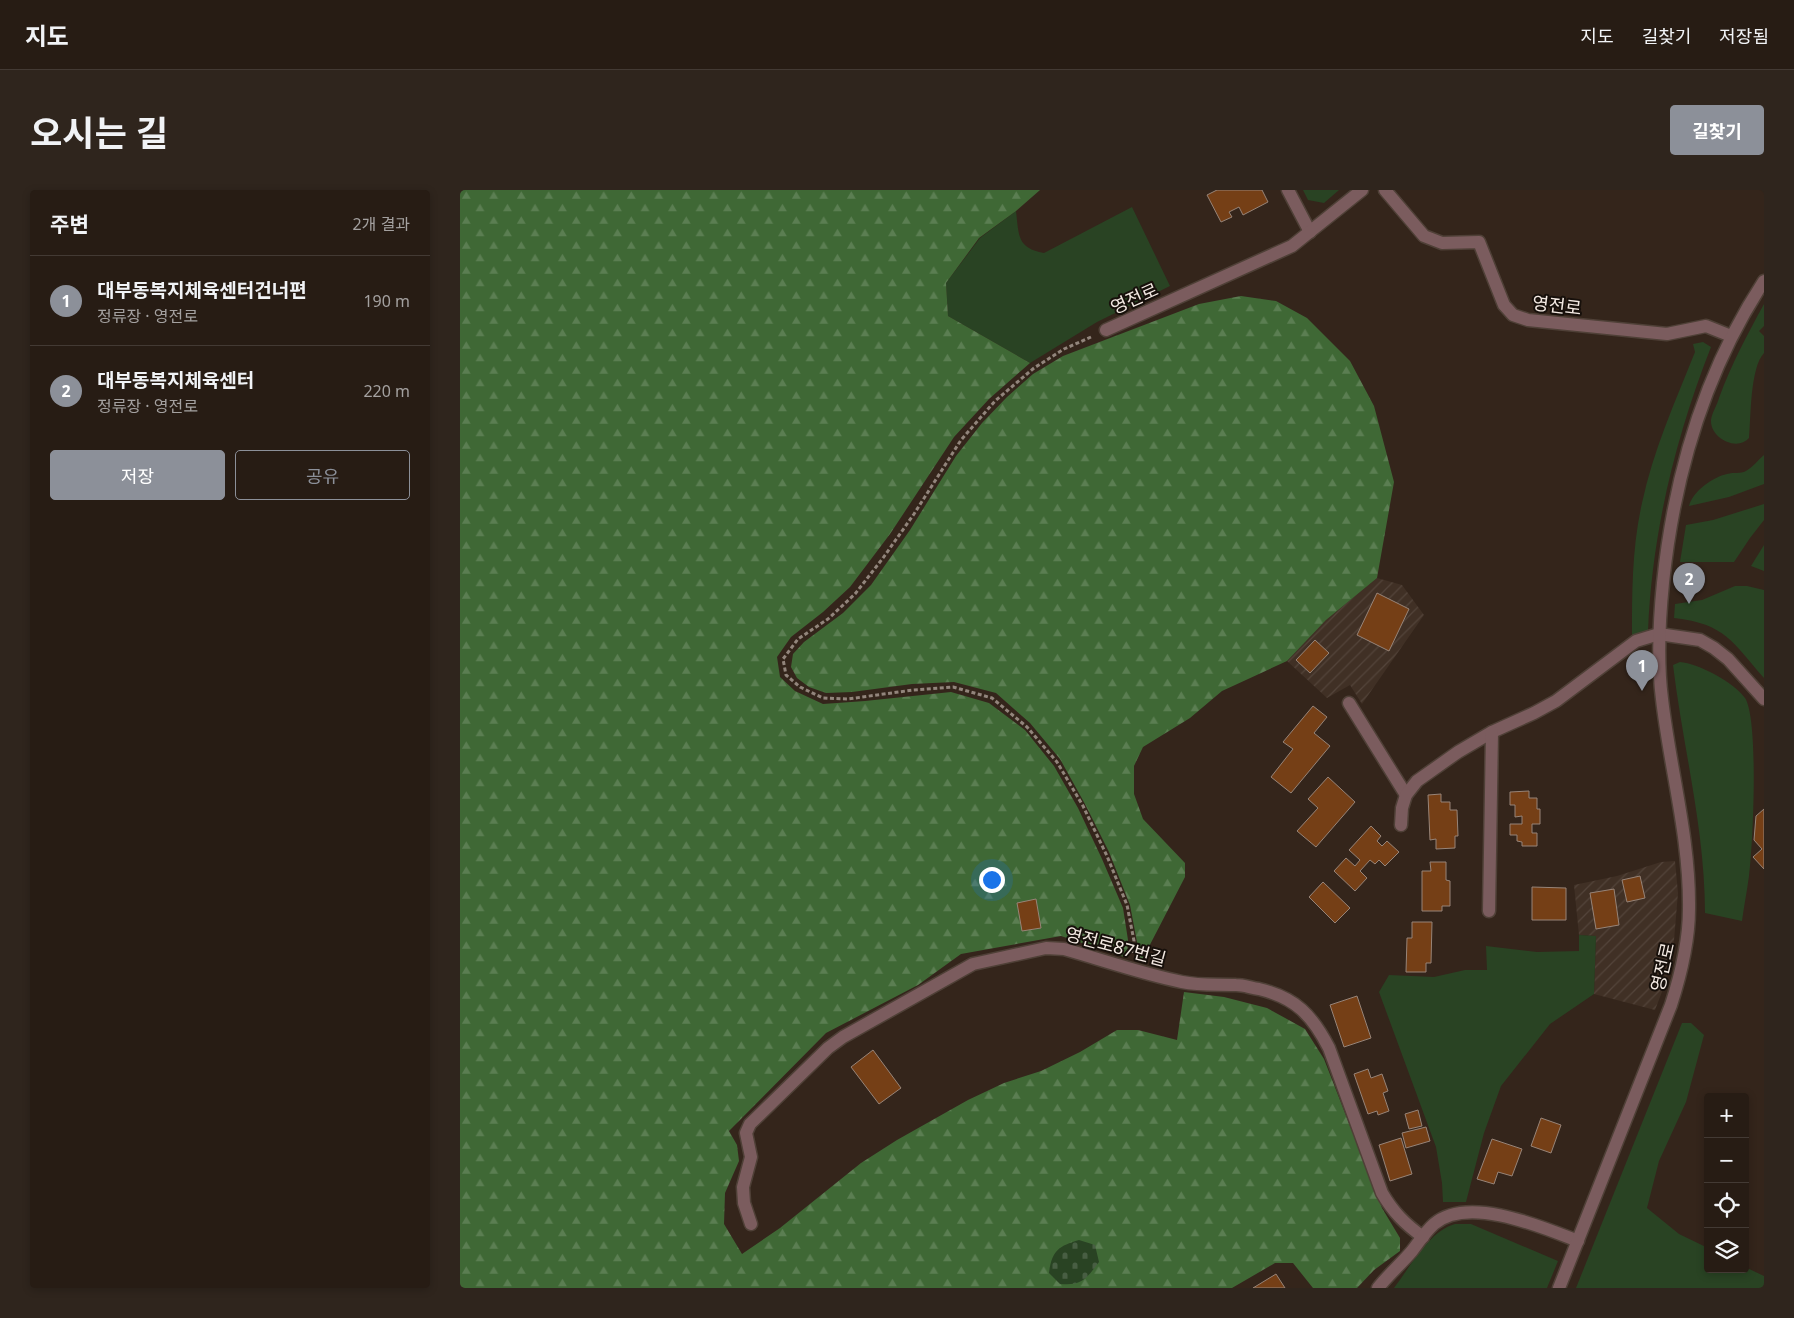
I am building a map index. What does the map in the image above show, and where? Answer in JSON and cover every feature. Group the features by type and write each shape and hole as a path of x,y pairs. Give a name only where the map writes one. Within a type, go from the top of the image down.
{"street":[{"path":"1288,190 1310,232"},
{"name":"영전로","path":"1106,330 1292,246 1362,190"},
{"name":"영전로","path":"1386,190 1424,236 1442,243 1479,242 1504,305 1513,315 1528,320 1667,334 1706,326 1731,336"},
{"name":"영전로","path":"1559,1288 1671,1005 1678,982 1687,934 1689,879 1659,670 1658,634 1666,552 1678,492 1714,372 1731,336 1764,281"},
{"path":"1401,825 1402,808 1406,795 1417,781 1458,752 1492,732 1556,701 1636,641 1658,634 1700,640 1728,659 1764,699"},
{"path":"1349,703 1406,795"},
{"path":"1489,911 1492,732"},
{"name":"영전로87번길","path":"751,1224 744,1203 743,1187 751,1157 746,1133 750,1124 828,1048 843,1037 973,964 1046,948 1064,949 1182,982 1203,985 1238,985 1271,992 1291,1001 1308,1015 1320,1031 1329,1048 1382,1193 1391,1209 1404,1224 1423,1237"},
{"path":"1378,1288 1435,1224 1449,1216 1472,1212 1504,1215 1578,1241"}],"path":[{"path":"1106,330 1064,349 1034,368 995,401 961,440 914,514 855,594 828,619 798,639 782,659 786,675 800,687 823,698 848,698 953,687 992,698 1027,727 1057,762 1083,806 1107,856 1127,905 1134,941 1131,968"}],"shaded area":[{"path":"1377,578 1402,585 1424,615 1362,704 1350,685 1327,698 1287,661 1326,620"},
{"path":"1675,861 1678,893 1674,940 1665,984 1655,1010 1594,994 1596,936 1579,935 1574,885 1617,876 1661,862"}],"green space":[{"path":"460,190 1040,190 1016,211 979,238 946,283 948,316 1030,363 989,399 954,437 890,534 850,587 823,612 791,637 777,657 780,677 795,691 823,704 951,692 989,703 1025,730 1054,766 1078,808 1102,859 1123,908 1128,940 1127,958 1061,936 961,954 918,985 826,1033 729,1131 737,1145 739,1161 725,1193 724,1224 742,1254 780,1228 861,1163 897,1140 968,1100 1004,1083 1041,1071 1080,1052 1117,1030 1138,1030 1177,1040 1184,992 1224,997 1267,1008 1305,1029 1324,1059 1382,1208 1400,1238 1400,1251 1374,1270 1357,1288 1313,1288 1293,1263 1275,1263 1232,1288 460,1288"},
{"path":"1303,190 1339,190 1324,203 1308,200"},
{"path":"1132,207 1170,286 1097,322 1030,363 948,316 946,283 980,238 1016,211 1019,234 1024,244 1035,251 1044,253"},
{"path":"1241,296 1276,301 1307,318 1350,361 1374,406 1394,482 1377,578 1326,620 1287,661 1222,691 1190,718 1143,747 1134,766 1134,794 1143,819 1185,863 1185,877 1141,962 1135,960 1137,942 1130,905 1109,852 1085,804 1060,759 1030,723 996,693 954,682 912,684 852,692 826,693 809,687 797,678 791,667 793,654 804,642 843,613 871,585 910,530 956,456 982,423 1033,374 1063,356 1199,304"},
{"path":"1764,304 1764,326 1759,331 1764,336 1764,353 1759,360 1754,381 1749,438 1738,444 1731,443 1719,437 1712,427 1711,420 1734,362"},
{"path":"1703,342 1711,347 1676,451 1660,522 1650,594 1648,631 1632,636 1634,553 1647,484 1665,427 1695,352 1693,344"},
{"path":"1764,455 1764,484 1729,497 1689,506 1699,490 1710,481 1727,474 1746,471"},
{"path":"1764,504 1764,520 1734,562 1680,562 1686,525 1713,520"},
{"path":"1764,545 1764,571 1751,566"},
{"path":"1735,586 1747,586 1764,590 1764,678 1735,645 1717,630 1706,625 1674,618 1675,604 1702,600"},
{"path":"1680,662 1706,670 1725,680 1745,698 1749,710 1752,730 1754,784 1749,876 1742,921 1705,913 1698,820 1673,665"},
{"path":"1579,935 1596,936 1594,994 1550,1024 1501,1086 1484,1133 1466,1202 1443,1202 1436,1147 1379,992 1389,975 1434,977 1465,970 1487,970 1486,946 1537,952 1579,951"},
{"path":"1682,1023 1691,1023 1704,1035 1686,1102 1659,1161 1647,1208 1679,1234 1704,1246 1704,1273 1749,1273 1749,1269 1764,1276 1764,1288 1576,1288"},
{"path":"1455,1224 1471,1224 1558,1261 1547,1288 1394,1288 1428,1242 1446,1228"},
{"path":"1079,1240 1095,1245 1099,1262 1083,1280 1074,1284 1060,1284 1049,1273 1052,1259 1058,1250 1066,1244"}],"building":[{"path":"1217,190 1262,190 1268,202 1243,215 1239,207 1229,212 1232,217 1221,222 1207,195"},
{"path":"1377,593 1409,609 1389,651 1357,635"},
{"path":"1315,640 1329,653 1310,673 1296,660"},
{"path":"1313,706 1327,717 1314,733 1330,746 1291,793 1271,777 1293,749 1283,742"},
{"path":"1328,777 1355,802 1316,847 1297,831 1318,808 1308,799"},
{"path":"1529,791 1529,798 1537,798 1537,809 1540,809 1540,824 1532,824 1532,833 1537,833 1537,846 1522,846 1522,842 1517,841 1517,835 1510,835 1510,824 1522,824 1522,816 1515,817 1515,805 1510,805 1510,792"},
{"path":"1441,794 1441,802 1450,802 1450,810 1457,810 1458,836 1455,836 1455,848 1436,849 1436,839 1430,840 1428,795"},
{"path":"1764,809 1764,869 1753,857 1762,849 1754,840 1756,816"},
{"path":"1371,826 1381,836 1377,841 1382,846 1387,841 1399,852 1385,866 1379,860 1375,864 1370,860 1360,871 1367,878 1355,891 1334,871 1346,858 1355,866 1360,860 1349,850"},
{"path":"1430,862 1446,862 1446,880 1450,881 1450,906 1442,906 1442,911 1422,911 1422,871 1431,871"},
{"path":"1640,876 1645,898 1627,902 1622,880"},
{"path":"1323,882 1350,908 1335,923 1309,897"},
{"path":"1532,887 1566,888 1566,920 1532,920"},
{"path":"1614,889 1619,925 1596,929 1590,893"},
{"path":"1036,899 1041,928 1022,931 1017,903"},
{"path":"1412,922 1432,922 1431,963 1426,963 1426,972 1406,972 1407,938 1412,938"},
{"path":"1357,996 1371,1038 1344,1047 1330,1005"},
{"path":"873,1050 901,1088 879,1104 851,1067"},
{"path":"1368,1069 1371,1078 1382,1074 1388,1091 1383,1093 1389,1111 1378,1115 1377,1111 1368,1114 1354,1074"},
{"path":"1418,1110 1422,1126 1409,1129 1405,1114"},
{"path":"1541,1118 1561,1125 1551,1153 1531,1146"},
{"path":"1426,1127 1430,1141 1406,1148 1402,1133"},
{"path":"1401,1138 1412,1174 1390,1181 1379,1145"},
{"path":"1492,1139 1522,1149 1512,1176 1498,1172 1494,1184 1477,1179"},
{"path":"1276,1274 1285,1288 1253,1288"}],"place":[{"name":"대부동복지체육센터","path":"1689,604"},
{"name":"대부동복지체육센터건너편","path":"1642,691"}]}
